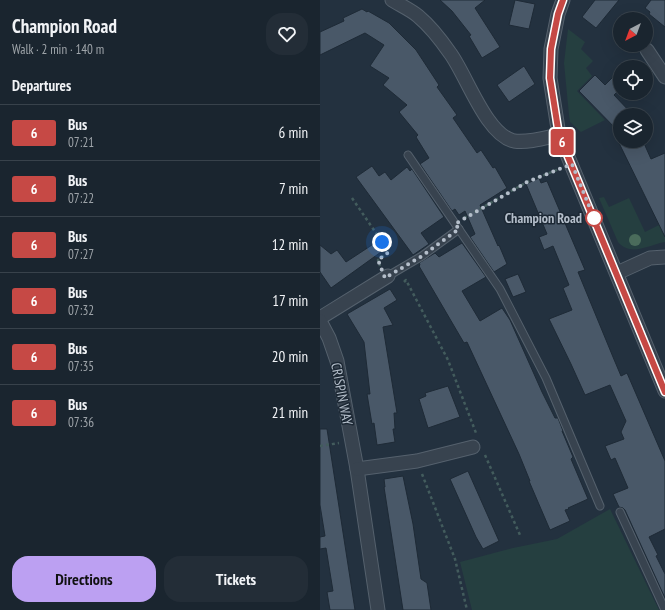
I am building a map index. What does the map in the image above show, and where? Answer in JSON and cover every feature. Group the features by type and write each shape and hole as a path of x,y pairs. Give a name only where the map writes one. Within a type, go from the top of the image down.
{"street":[{"path":"392,0 418,16 452,54 489,121 501,135 513,140 525,141 559,135"},
{"path":"562,0 558,14 551,57 550,78 559,135 665,391"},
{"path":"648,52 665,77"},
{"path":"617,273 650,258 665,257"},
{"name":"CRISPIN WAY","path":"378,610 357,469 337,361 329,338 320,320 386,277"},
{"path":"357,469 417,461 475,443"}],"lane":[{"path":"408,156 500,289 543,371 600,506"},
{"path":"386,277 422,256 457,226"},
{"path":"620,512 665,610"}],"path":[{"path":"457,226 527,182 572,164"},
{"path":"352,198 389,252 378,260 386,277 395,287 406,280 448,360 475,443"},
{"path":"320,446 351,442"},
{"path":"485,454 520,535"},
{"path":"417,461 455,559 467,610"}],"green space":[{"path":"568,29 585,42 581,49 593,61 586,68 592,76 577,91 605,120 581,132 570,122 569,115 564,63"},
{"path":"604,197 609,207 629,198 645,232 665,222 665,242 640,249 628,249 623,246 618,242 599,198"},
{"path":"610,509 659,610 472,610 460,562 513,548 557,539"}],"building":[{"path":"440,0 485,0 475,8 500,47 482,58 469,36 471,35 452,11"},
{"path":"515,0 535,4 529,29 509,25"},
{"path":"595,0 619,0 596,28 582,17"},
{"path":"651,0 665,0 665,27 653,17 653,12 650,12 645,8"},
{"path":"362,9 389,23 416,50 439,85 437,87 457,115 453,118 477,153 481,150 493,168 495,167 507,188 480,205 507,264 494,272 470,237 475,234 465,211 459,215 455,209 452,211 420,164 429,158 416,137 418,135 399,112 407,105 383,85 389,78 370,66 384,45 365,33 320,55 320,32 344,21 343,18"},
{"path":"524,66 535,84 509,102 497,85"},
{"path":"595,75 605,85 613,77 613,100 619,100 626,108 613,108 613,126 579,91"},
{"path":"621,148 646,148 651,159 665,153 665,237"},
{"path":"372,166 379,176 385,172 391,180 407,167 410,171 412,169 444,217 421,233 429,244 413,255 356,177"},
{"path":"539,178 541,183 547,181 585,270 578,272 621,376 627,373 665,461 665,529 649,537 665,574 665,598 625,510 619,507 613,494 628,488 615,458 611,460 605,446 624,439 621,432 626,421 610,385 585,395 549,319 572,310 563,288 569,285 553,246 544,250 539,237 547,234 526,184"},
{"path":"375,243 381,252 331,288 320,272 320,245 331,254 337,250 346,262"},
{"path":"462,243 486,277 462,291 480,321 502,308 510,320 542,392 555,418 558,418 573,457 571,459 588,499 565,510 570,521 550,530 519,454 467,342 464,343 419,266 419,263 435,253 439,257"},
{"path":"518,274 526,292 513,297 505,279"},
{"path":"390,289 397,300 384,308 393,325 383,327 397,413 394,413 395,429 393,429 395,442 377,445 374,423 372,424 367,394 370,394 364,342 347,314"},
{"path":"448,386 460,417 428,428 419,399 426,396 425,393"},
{"path":"320,429 327,429 355,610 330,610 327,592 333,591 326,548 320,549 320,537 325,536 320,505"},
{"path":"468,471 499,541 483,549 476,537 450,479"},
{"path":"403,476 413,524 421,579 427,583 431,610 403,610 384,479"}],"bus line":[{"name":"6","path":"563,0 558,14 551,49 550,78 559,135 665,392"}],"place":[{"name":"Champion Road","path":"594,218"}],"route":[{"path":"382,242 389,252 378,260 385,278 422,256 459,229 455,224 527,182 572,164 594,218"}]}
